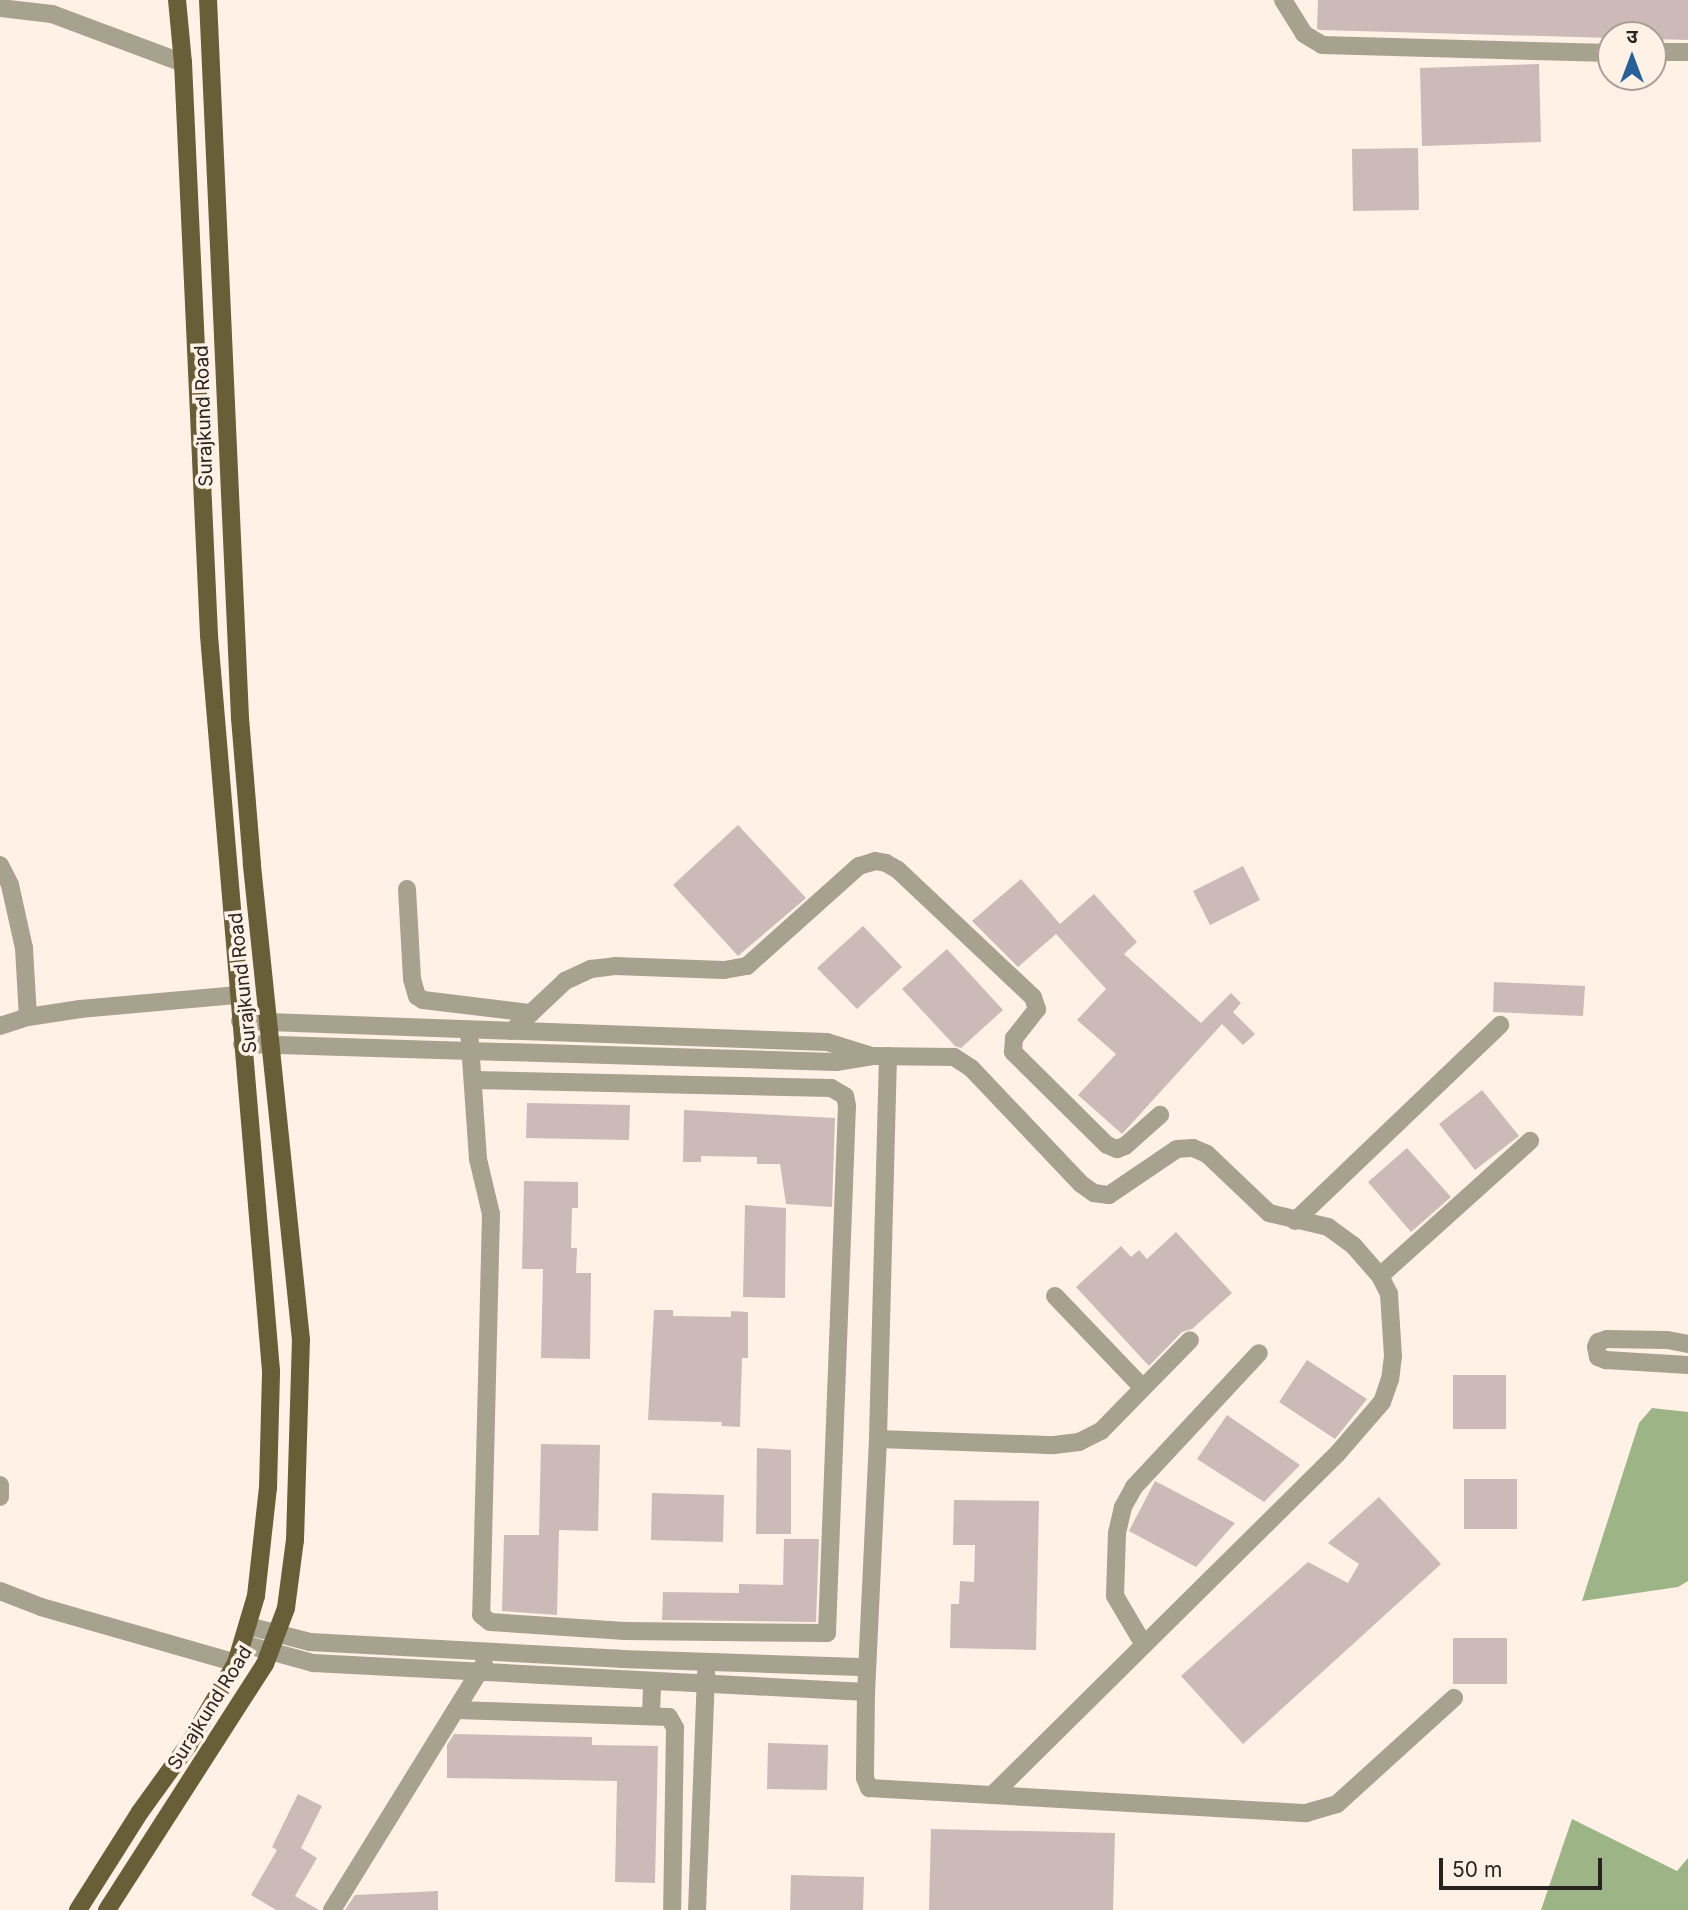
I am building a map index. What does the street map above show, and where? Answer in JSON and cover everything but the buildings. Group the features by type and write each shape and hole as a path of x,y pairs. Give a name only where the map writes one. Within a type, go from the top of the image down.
{"main road":[{"name":"Surajkund Road","path":"78,1910 133,1823 189,1744 236,1663 244,1644 256,1595 268,1488 271,1371 209,635 183,63 177,0"},
{"name":"Surajkund Road","path":"107,1910 271,1652 286,1608 295,1540 301,1340 240,718 208,0"}],"street":[{"path":"1283,0 1304,34 1322,45 1597,52"},
{"path":"0,8 52,14 183,63"},
{"path":"1667,52 1688,52"},
{"path":"512,1031 565,981 591,969 614,967 724,970 747,966 859,866 875,861 886,863 898,870 1033,997 1037,1009 1012,1042 1013,1052 1107,1146 1117,1149 1125,1146 1160,1115"},
{"path":"0,865 9,884 19,923 28,1017"},
{"path":"407,889 412,979 417,996 423,1000 531,1013"},
{"path":"0,1026 28,1017 127,1003 239,995"},
{"path":"240,1021 827,1042 880,1056"},
{"path":"1295,1221 1500,1025"},
{"path":"469,1030 478,1159 491,1214 481,1615 491,1622 625,1631 821,1635 828,1631 847,1106 845,1096 831,1088 474,1080"},
{"path":"242,1044 836,1062 880,1056 954,1057 965,1062 1081,1184 1094,1194 1109,1195 1177,1149 1193,1148 1207,1154 1269,1213 1295,1221 1320,1224 1338,1233 1380,1276 1389,1294 1393,1331 1390,1379 1382,1402 1338,1453 994,1794"},
{"path":"880,1056 878,1439 864,1778 869,1788 1292,1814 1320,1811 1337,1804 1454,1698"},
{"path":"1380,1276 1530,1141"},
{"path":"1055,1296 1143,1388"},
{"path":"1688,1344 1667,1340 1607,1339 1595,1347 1598,1357 1606,1360 1688,1366"},
{"path":"878,1439 1067,1445 1101,1431 1190,1340"},
{"path":"1144,1645 1115,1595 1117,1533 1123,1507 1134,1487 1259,1353"},
{"path":"0,1485 0,1497"},
{"path":"0,1591 41,1607 236,1663"},
{"path":"248,1626 310,1643 706,1663 867,1667"},
{"path":"621,1659 625,1631"},
{"path":"244,1644 313,1663 866,1692"},
{"path":"332,1910 491,1652"},
{"path":"697,1910 706,1663"},
{"path":"651,1715 652,1681"},
{"path":"456,1710 669,1717 676,1728 672,1909"}],"shaded area":[{"path":"1652,1408 1688,1412 1688,1581 1678,1587 1582,1601 1639,1423"},
{"path":"1572,1819 1677,1871 1688,1858 1688,1910 1541,1910"}]}
